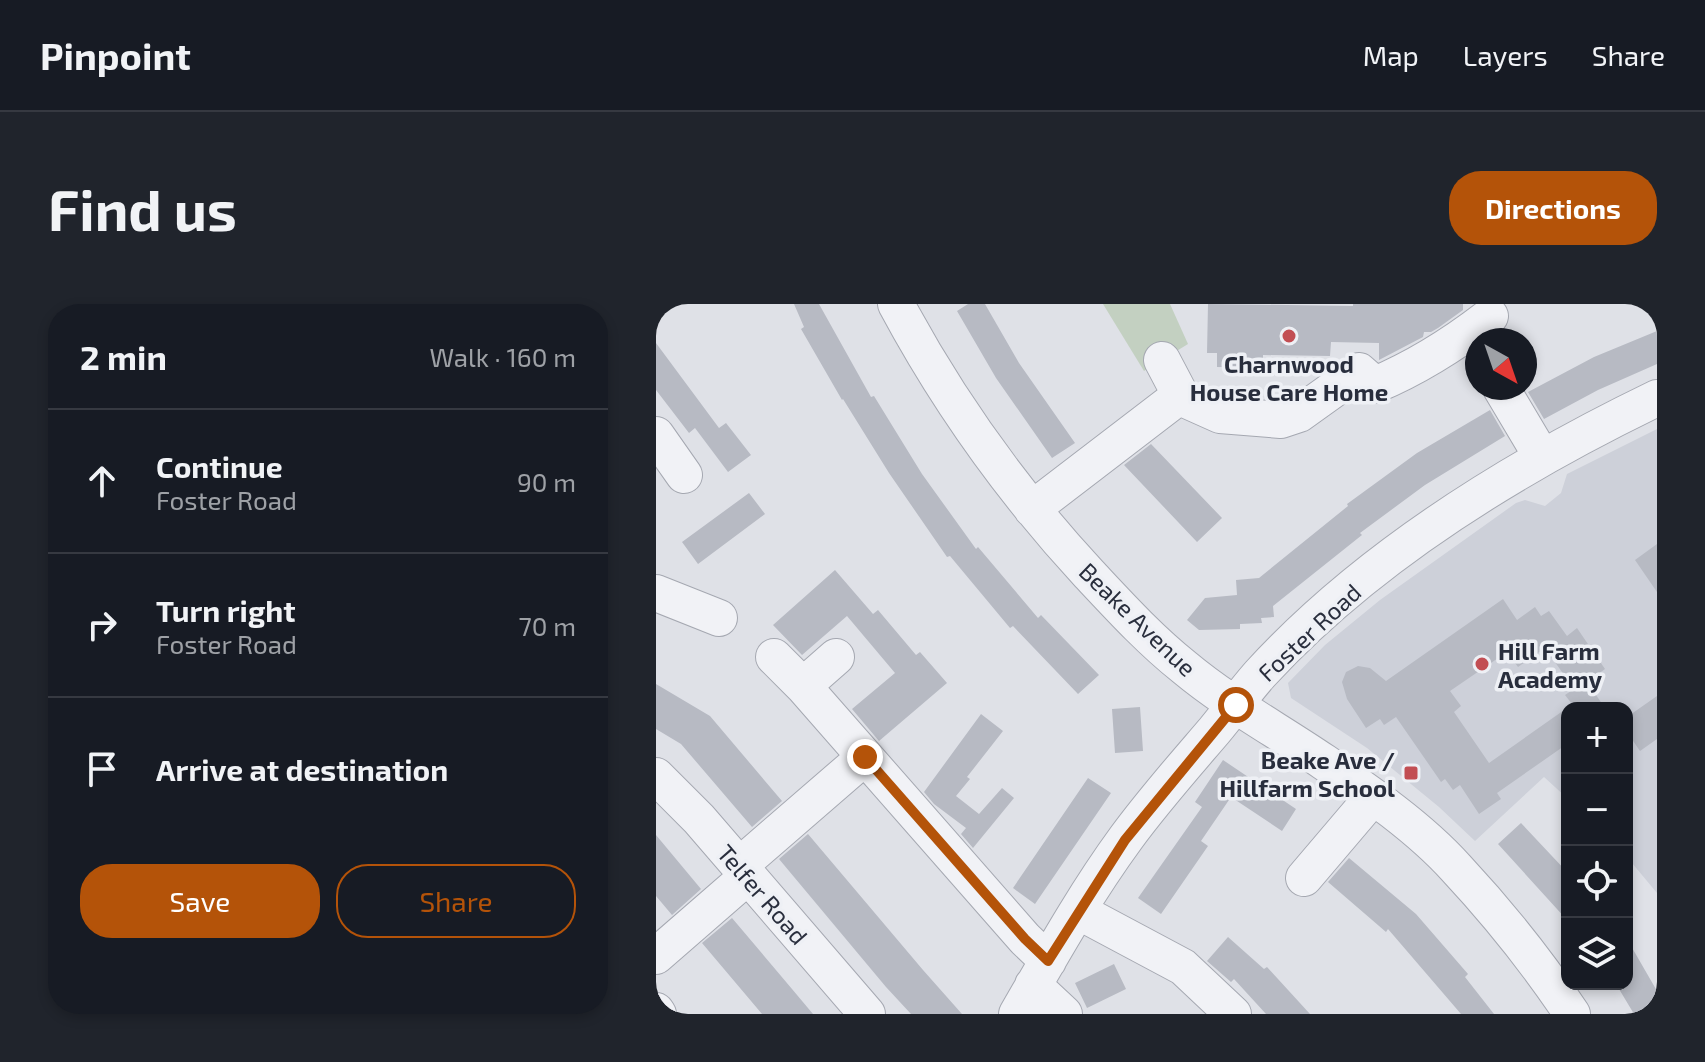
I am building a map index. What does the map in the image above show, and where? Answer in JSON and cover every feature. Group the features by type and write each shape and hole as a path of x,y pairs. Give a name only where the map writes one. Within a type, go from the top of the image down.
{"street":[{"name":"Beake Avenue","path":"896,304 920,349 982,445 1032,509 1130,617 1184,668 1325,763 1455,866 1543,970 1572,1014"},
{"path":"1162,360 1182,398 1220,415 1281,420 1299,414 1359,360 1375,385 1412,369 1460,340 1490,316"},
{"path":"1032,509 1173,401 1182,398"},
{"name":"Foster Road","path":"1033,987 1125,840 1260,675 1297,638 1407,545 1487,489 1576,437 1657,398"},
{"path":"1508,400 1542,457"},
{"path":"656,435 684,475"},
{"path":"656,593 719,618"},
{"path":"774,657 1025,939 1033,987 1064,1014"},
{"path":"803,686 836,657"},
{"path":"656,956 865,757"},
{"name":"Telfer Road","path":"656,776 676,793 867,1014"},
{"path":"1304,878 1372,798"},
{"path":"1078,911 1183,967 1233,1014"}],"shaded area":[{"name":"Hill Farm Academy","path":"1657,429 1657,893 1633,864 1633,702 1561,702 1561,793 1544,777 1475,841 1367,748 1291,698 1288,683 1325,645 1380,600 1516,503 1525,500 1545,506 1561,493 1567,474"}],"green space":[{"path":"1103,304 1170,304 1188,344 1144,371"}],"building":[{"path":"794,304 819,304 871,397 874,396 922,474 976,549 978,547 1038,618 1041,615 1099,675 1078,694 1013,626 1010,628 950,556 947,557 842,400 801,329 804,327"},
{"path":"968,304 985,304 1019,363 1075,443 1052,458 996,378 957,311"},
{"name":"Charnwood House Care Home","path":"1208,304 1463,304 1463,310 1431,332 1424,332 1423,337 1379,360 1379,343 1331,342 1330,356 1263,355 1263,368 1217,367 1217,353 1207,353"},
{"path":"1657,331 1657,364 1598,390 1544,419 1533,400 1537,400 1537,387 1594,357"},
{"path":"656,343 719,428 726,423 751,455 728,472 695,428 689,433 656,390"},
{"path":"1490,410 1505,436 1425,485 1360,533 1362,535 1273,606 1274,617 1261,618 1262,623 1240,624 1240,629 1199,630 1187,620 1205,598 1237,595 1236,580 1259,578 1347,504 1417,453"},
{"path":"1151,444 1222,518 1197,542 1124,465"},
{"path":"749,493 765,514 698,564 682,542"},
{"path":"1657,544 1657,592 1635,560"},
{"path":"835,570 873,614 878,610 916,655 920,652 947,683 879,741 852,709 895,673 847,616 802,655 773,625"},
{"path":"1503,599 1517,620 1535,607 1541,616 1549,611 1567,636 1577,628 1605,669 1587,682 1601,702 1570,702 1565,695 1574,689 1545,648 1518,667 1507,652 1450,691 1461,706 1454,712 1489,763 1561,712 1561,748 1497,793 1501,799 1479,814 1460,785 1453,790 1445,779 1441,782 1396,717 1384,725 1380,719 1366,728 1347,699 1342,682 1346,672 1358,666 1370,668 1386,681"},
{"path":"656,684 710,716 782,801 752,827 681,744 656,729"},
{"path":"1657,696 1657,739 1640,751 1633,741 1633,713"},
{"path":"1140,707 1143,751 1115,753 1112,709"},
{"path":"981,714 1003,731 956,796 979,814 1002,788 1014,798 973,848 961,834 966,828 934,804 924,792"},
{"path":"1223,760 1296,809 1282,831 1231,797 1201,841 1208,846 1161,914 1138,898 1202,807 1195,802"},
{"path":"1088,778 1111,793 1035,904 1013,888"},
{"path":"1521,823 1561,866 1561,913 1498,844"},
{"path":"808,834 962,1014 911,1014 886,987 779,859"},
{"path":"656,835 701,889 672,915 656,896"},
{"path":"1349,858 1416,914 1468,974 1465,977 1494,1014 1461,1014 1388,929 1386,932 1328,882"},
{"path":"732,918 813,1014 762,1014 702,943"},
{"path":"1228,937 1264,969 1267,967 1310,1014 1266,1014 1234,979 1231,982 1207,961"},
{"path":"1633,949 1657,991 1657,1014 1634,1014 1620,990 1633,990"},
{"path":"1114,964 1126,989 1087,1008 1075,983"}],"place":[{"name":"Charnwood House Care Home","path":"1289,336"},
{"name":"Hill Farm Academy","path":"1482,664"},
{"name":"Beake Ave / Hillfarm School","path":"1411,773"}],"route":[{"path":"865,757 1025,939 1048,961 1125,840 1236,705"}]}
